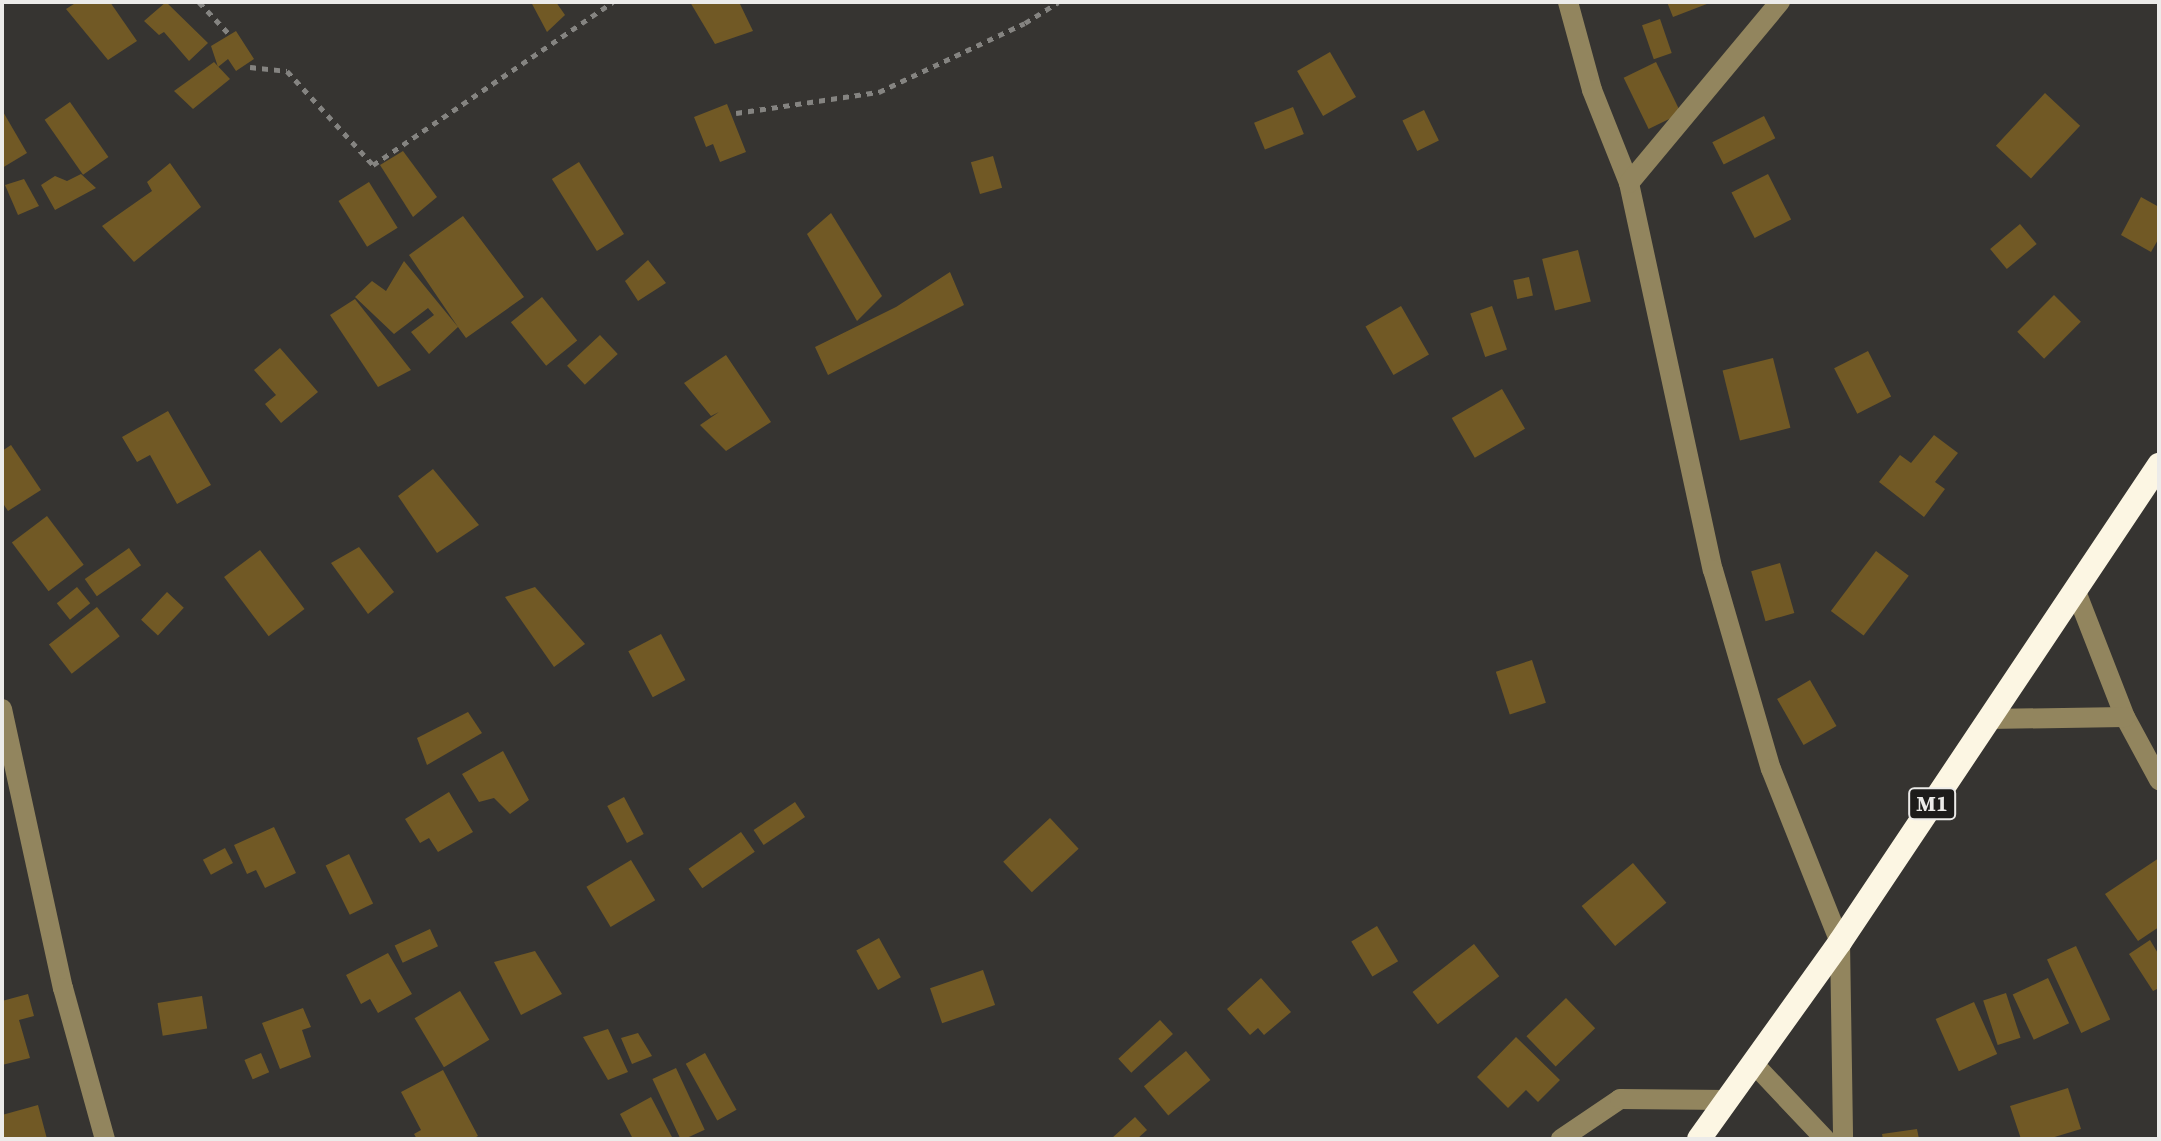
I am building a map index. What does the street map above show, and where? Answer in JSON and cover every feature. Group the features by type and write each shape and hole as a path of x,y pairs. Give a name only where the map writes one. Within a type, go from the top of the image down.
{"highway":[{"name":"M1","path":"1699,1139 1755,1065 1840,942 2159,465"}],"street":[{"path":"1568,2 1592,90 1629,183 1713,570 1771,769 1840,942 1843,1139"},
{"path":"1629,183 1780,2"},
{"path":"2075,589 2125,717 2159,780"},
{"path":"2,709 63,988 105,1139"},
{"path":"1988,719 2125,717"},
{"path":"1755,1065 1825,1139"},
{"path":"1561,1139 1620,1099 1728,1100"}],"path":[{"path":"199,2 230,35"},
{"path":"250,67 287,71 373,165 613,2"},
{"path":"736,113 879,92 1025,23 1058,2"}],"building":[{"path":"77,2 110,2 137,41 108,60 66,9"},
{"path":"166,2 208,43 189,61 164,32 159,35 144,21"},
{"path":"531,2 556,2 565,15 547,32"},
{"path":"690,2 739,2 753,31 715,44"},
{"path":"1667,2 1712,2 1673,17"},
{"path":"1660,19 1672,53 1654,59 1642,25"},
{"path":"236,31 254,59 236,71 228,59 218,67 211,46"},
{"path":"1330,52 1356,97 1323,116 1297,71"},
{"path":"214,62 230,79 193,109 174,91"},
{"path":"1656,62 1681,113 1649,129 1624,78"},
{"path":"2045,93 2080,126 2031,178 1996,146"},
{"path":"70,102 108,157 83,175 45,120"},
{"path":"727,104 746,152 720,162 713,144 706,147 694,117"},
{"path":"1293,107 1304,134 1265,150 1254,123"},
{"path":"2,110 27,153 2,168"},
{"path":"1424,110 1439,141 1417,151 1402,121"},
{"path":"1764,116 1775,138 1724,165 1712,142"},
{"path":"403,151 437,197 413,217 380,165"},
{"path":"993,156 1002,188 980,194 971,162"},
{"path":"579,162 624,234 597,251 552,179"},
{"path":"170,163 201,207 134,262 102,226 152,191 147,182"},
{"path":"81,174 96,188 55,210 41,185 55,176 67,181"},
{"path":"1768,174 1791,219 1755,238 1731,193"},
{"path":"24,179 39,206 18,215 5,185"},
{"path":"369,182 398,228 367,247 338,201"},
{"path":"2141,197 2159,207 2159,238 2151,252 2121,235"},
{"path":"831,213 882,296 857,321 807,234"},
{"path":"463,216 524,297 466,338 409,255"},
{"path":"2020,224 2037,244 2007,269 1990,249"},
{"path":"1578,250 1591,301 1555,310 1542,259"},
{"path":"648,260 666,283 638,301 625,281"},
{"path":"404,261 458,327 429,354 411,332 434,315 428,308 394,334 355,297 372,281 386,291"},
{"path":"950,272 964,305 828,375 815,347 896,307"},
{"path":"1529,277 1533,296 1517,299 1513,280"},
{"path":"2054,295 2081,322 2044,359 2017,332"},
{"path":"542,297 577,341 546,366 511,322"},
{"path":"355,299 411,370 378,387 330,315"},
{"path":"1401,306 1429,354 1393,375 1365,326"},
{"path":"1492,306 1507,349 1485,357 1470,313"},
{"path":"600,335 618,354 585,385 567,366"},
{"path":"280,348 318,392 281,423 265,404 276,395 254,370"},
{"path":"1868,351 1891,396 1857,414 1834,368"},
{"path":"726,355 771,422 726,451 700,425 719,412 711,416 684,383"},
{"path":"1773,358 1790,428 1740,440 1723,371"},
{"path":"1502,389 1525,429 1475,458 1452,418"},
{"path":"168,411 211,485 177,504 150,455 137,462 122,437"},
{"path":"1934,435 1958,453 1935,482 1945,489 1924,517 1879,482 1900,455 1911,463"},
{"path":"11,445 41,490 8,511 2,502 2,451"},
{"path":"433,469 479,525 437,553 398,496"},
{"path":"47,516 84,565 49,591 12,542"},
{"path":"359,547 394,592 368,614 331,563"},
{"path":"129,548 141,565 97,596 85,579"},
{"path":"260,550 305,609 269,636 224,577"},
{"path":"1876,551 1909,576 1864,636 1831,611"},
{"path":"1780,563 1794,613 1765,621 1751,571"},
{"path":"77,587 90,603 70,620 57,603"},
{"path":"535,587 585,644 554,667 505,597"},
{"path":"167,592 184,608 158,635 141,620"},
{"path":"97,607 120,636 72,674 49,645"},
{"path":"661,634 685,680 653,697 628,651"},
{"path":"1532,660 1546,703 1510,715 1496,672"},
{"path":"1810,680 1836,726 1804,745 1777,699"},
{"path":"468,712 482,733 427,765 417,738"},
{"path":"503,751 529,800 510,814 494,798 479,802 462,774"},
{"path":"449,792 473,832 438,852 429,838 420,843 405,819"},
{"path":"624,797 644,834 627,843 607,806"},
{"path":"795,802 805,817 764,845 754,830"},
{"path":"1050,818 1079,849 1032,892 1003,862"},
{"path":"274,827 296,873 265,888 256,870 247,874 234,845"},
{"path":"741,832 755,852 702,888 689,869"},
{"path":"225,848 233,863 211,875 203,860"},
{"path":"349,854 373,903 350,915 326,865"},
{"path":"2159,858 2159,927 2138,941 2105,894"},
{"path":"631,860 655,900 611,927 586,887"},
{"path":"1633,863 1666,903 1615,946 1582,906"},
{"path":"1377,926 1398,961 1372,977 1351,941"},
{"path":"430,929 438,946 403,963 395,945"},
{"path":"879,938 901,977 878,990 856,951"},
{"path":"2150,940 2159,955 2159,988 2153,991 2129,954"},
{"path":"1474,944 1499,976 1438,1024 1413,992"},
{"path":"2076,946 2110,1019 2081,1033 2047,960"},
{"path":"535,951 562,994 521,1015 494,962"},
{"path":"388,953 412,994 378,1013 370,999 361,1004 346,975"},
{"path":"983,970 995,1005 942,1023 930,988"},
{"path":"1261,978 1291,1012 1264,1035 1258,1028 1250,1035 1227,1009"},
{"path":"2048,978 2069,1023 2034,1040 2013,994"},
{"path":"460,991 489,1040 444,1067 415,1018"},
{"path":"2006,993 2021,1038 1998,1045 1983,1000"},
{"path":"28,994 34,1016 19,1020 30,1058 2,1065 2,1001"},
{"path":"202,996 207,1029 163,1036 158,1003"},
{"path":"1566,998 1595,1028 1556,1066 1526,1036"},
{"path":"1974,1002 1997,1054 1959,1071 1936,1019"},
{"path":"303,1008 311,1027 302,1030 311,1057 280,1069 262,1023"},
{"path":"1160,1020 1173,1034 1131,1073 1118,1059"},
{"path":"608,1029 628,1072 608,1080 583,1037"},
{"path":"638,1033 652,1056 632,1064 621,1038"},
{"path":"1516,1037 1560,1080 1538,1102 1526,1090 1508,1108 1477,1077"},
{"path":"1186,1051 1210,1080 1168,1115 1144,1086"},
{"path":"261,1053 269,1072 253,1079 244,1060"},
{"path":"705,1053 737,1110 717,1121 686,1064"},
{"path":"676,1068 705,1130 680,1139 652,1079"},
{"path":"443,1070 478,1136 472,1139 417,1139 414,1134 421,1130 401,1092"},
{"path":"2068,1088 2081,1129 2048,1139 2021,1139 2010,1106"},
{"path":"651,1097 673,1139 633,1139 620,1114"},
{"path":"38,1105 47,1139 2,1139 2,1115"},
{"path":"1135,1117 1147,1130 1137,1139 1111,1139"},
{"path":"1917,1129 1919,1139 1883,1139 1882,1134"}]}
